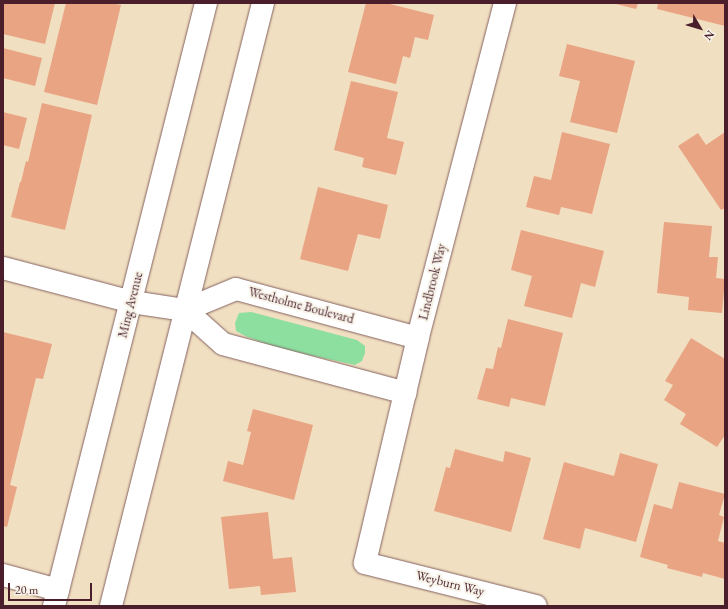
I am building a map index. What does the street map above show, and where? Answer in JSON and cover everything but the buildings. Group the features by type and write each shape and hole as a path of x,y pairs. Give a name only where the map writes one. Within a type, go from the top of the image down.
{"street":[{"name":"Ming Avenue","path":"56,598 132,302 206,3"},
{"path":"111,606 263,3"},
{"name":"Lindbrook Way","path":"365,563 418,338 505,3"},
{"path":"3,268 132,302 186,310 223,344 406,393"},
{"name":"Westholme Boulevard","path":"186,310 236,289 418,338"},
{"name":"Weyburn Way","path":"365,563 536,606"},
{"path":"3,575 56,598"}],"green space":[{"path":"251,312 357,340 365,346 365,353 362,361 355,365 282,349 247,337 236,331 235,323 239,313"}]}
